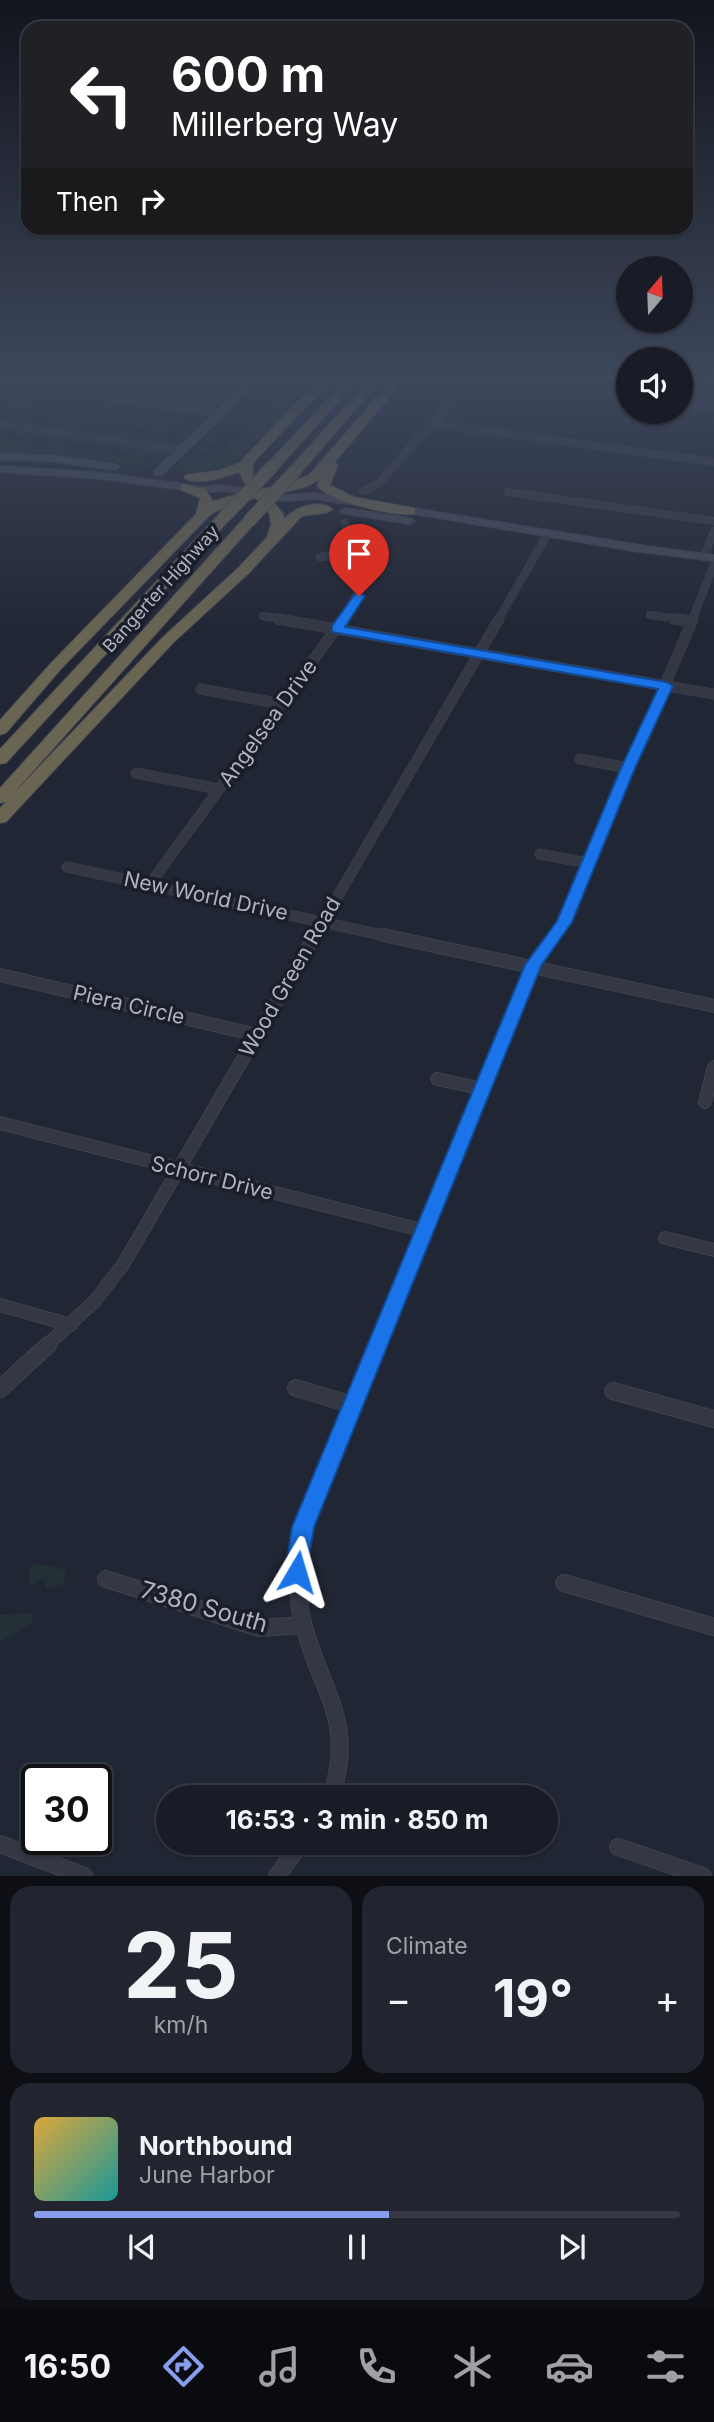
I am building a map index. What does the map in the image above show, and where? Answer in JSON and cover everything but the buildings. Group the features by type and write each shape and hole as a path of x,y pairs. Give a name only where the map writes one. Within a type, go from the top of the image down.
{"highway":[{"path":"188,483 228,472 245,463"},
{"path":"248,463 245,474 251,486 272,506 277,516 278,527 274,537"},
{"name":"Bangerter Highway","path":"0,759 276,463"},
{"name":"Bangerter Highway","path":"0,798 302,463"},
{"path":"202,515 228,500 309,481 327,463"},
{"path":"332,463 323,483 327,490 343,497 410,511"},
{"path":"0,730 56,666 202,515 206,508 206,497 188,483"},
{"path":"0,818 173,635 244,570 296,514 305,510 326,509"}],"main road":[{"path":"87,463 158,473 204,490 223,488 285,498 326,509 642,548"},
{"path":"158,473 169,463"},
{"path":"0,469 188,483"},
{"path":"285,498 314,496 711,560"}],"street":[{"path":"363,491 380,483 397,463"},
{"path":"508,492 714,521"},
{"name":"Angelsea Drive","path":"150,884 337,629 362,590 363,576 345,523"},
{"path":"335,1785 342,1760 342,1740 334,1700 303,1625 297,1587 297,1557 303,1527 533,965 564,922 628,768 666,686 711,560 714,531"},
{"name":"Wood Green Road","path":"0,1389 95,1301 124,1263 476,653 546,537"},
{"path":"320,558 356,553"},
{"path":"650,615 691,621"},
{"path":"263,616 714,694"},
{"path":"201,689 282,704"},
{"path":"580,759 628,768"},
{"path":"136,773 219,789"},
{"path":"540,854 588,863"},
{"name":"New World Drive","path":"67,867 714,1006"},
{"name":"Piera Circle","path":"0,975 257,1035"},
{"path":"705,1102 714,1067"},
{"path":"437,1079 483,1089"},
{"name":"Schorr Drive","path":"0,1124 425,1231"},
{"path":"665,1238 714,1250"},
{"path":"0,1305 71,1325"},
{"path":"296,1388 353,1405"},
{"path":"613,1391 714,1419"},
{"name":"7380 South","path":"106,1579 259,1628 303,1625"},
{"path":"564,1583 714,1627"},
{"path":"0,1844 84,1876"},
{"path":"618,1847 704,1876"},
{"path":"277,1876 293,1855"}],"shaded area":[{"path":"118,463 144,463 154,465 152,467"},
{"path":"180,463 233,463 201,472 173,470"},
{"path":"35,1563 66,1570 64,1584 46,1589 45,1580 42,1578 36,1580 35,1585 28,1585 30,1567"},
{"path":"32,1613 32,1623 0,1642 0,1615"}],"route":[{"path":"297,1572 303,1527 533,965 564,922 628,768 666,686 337,629 359,596"}]}
